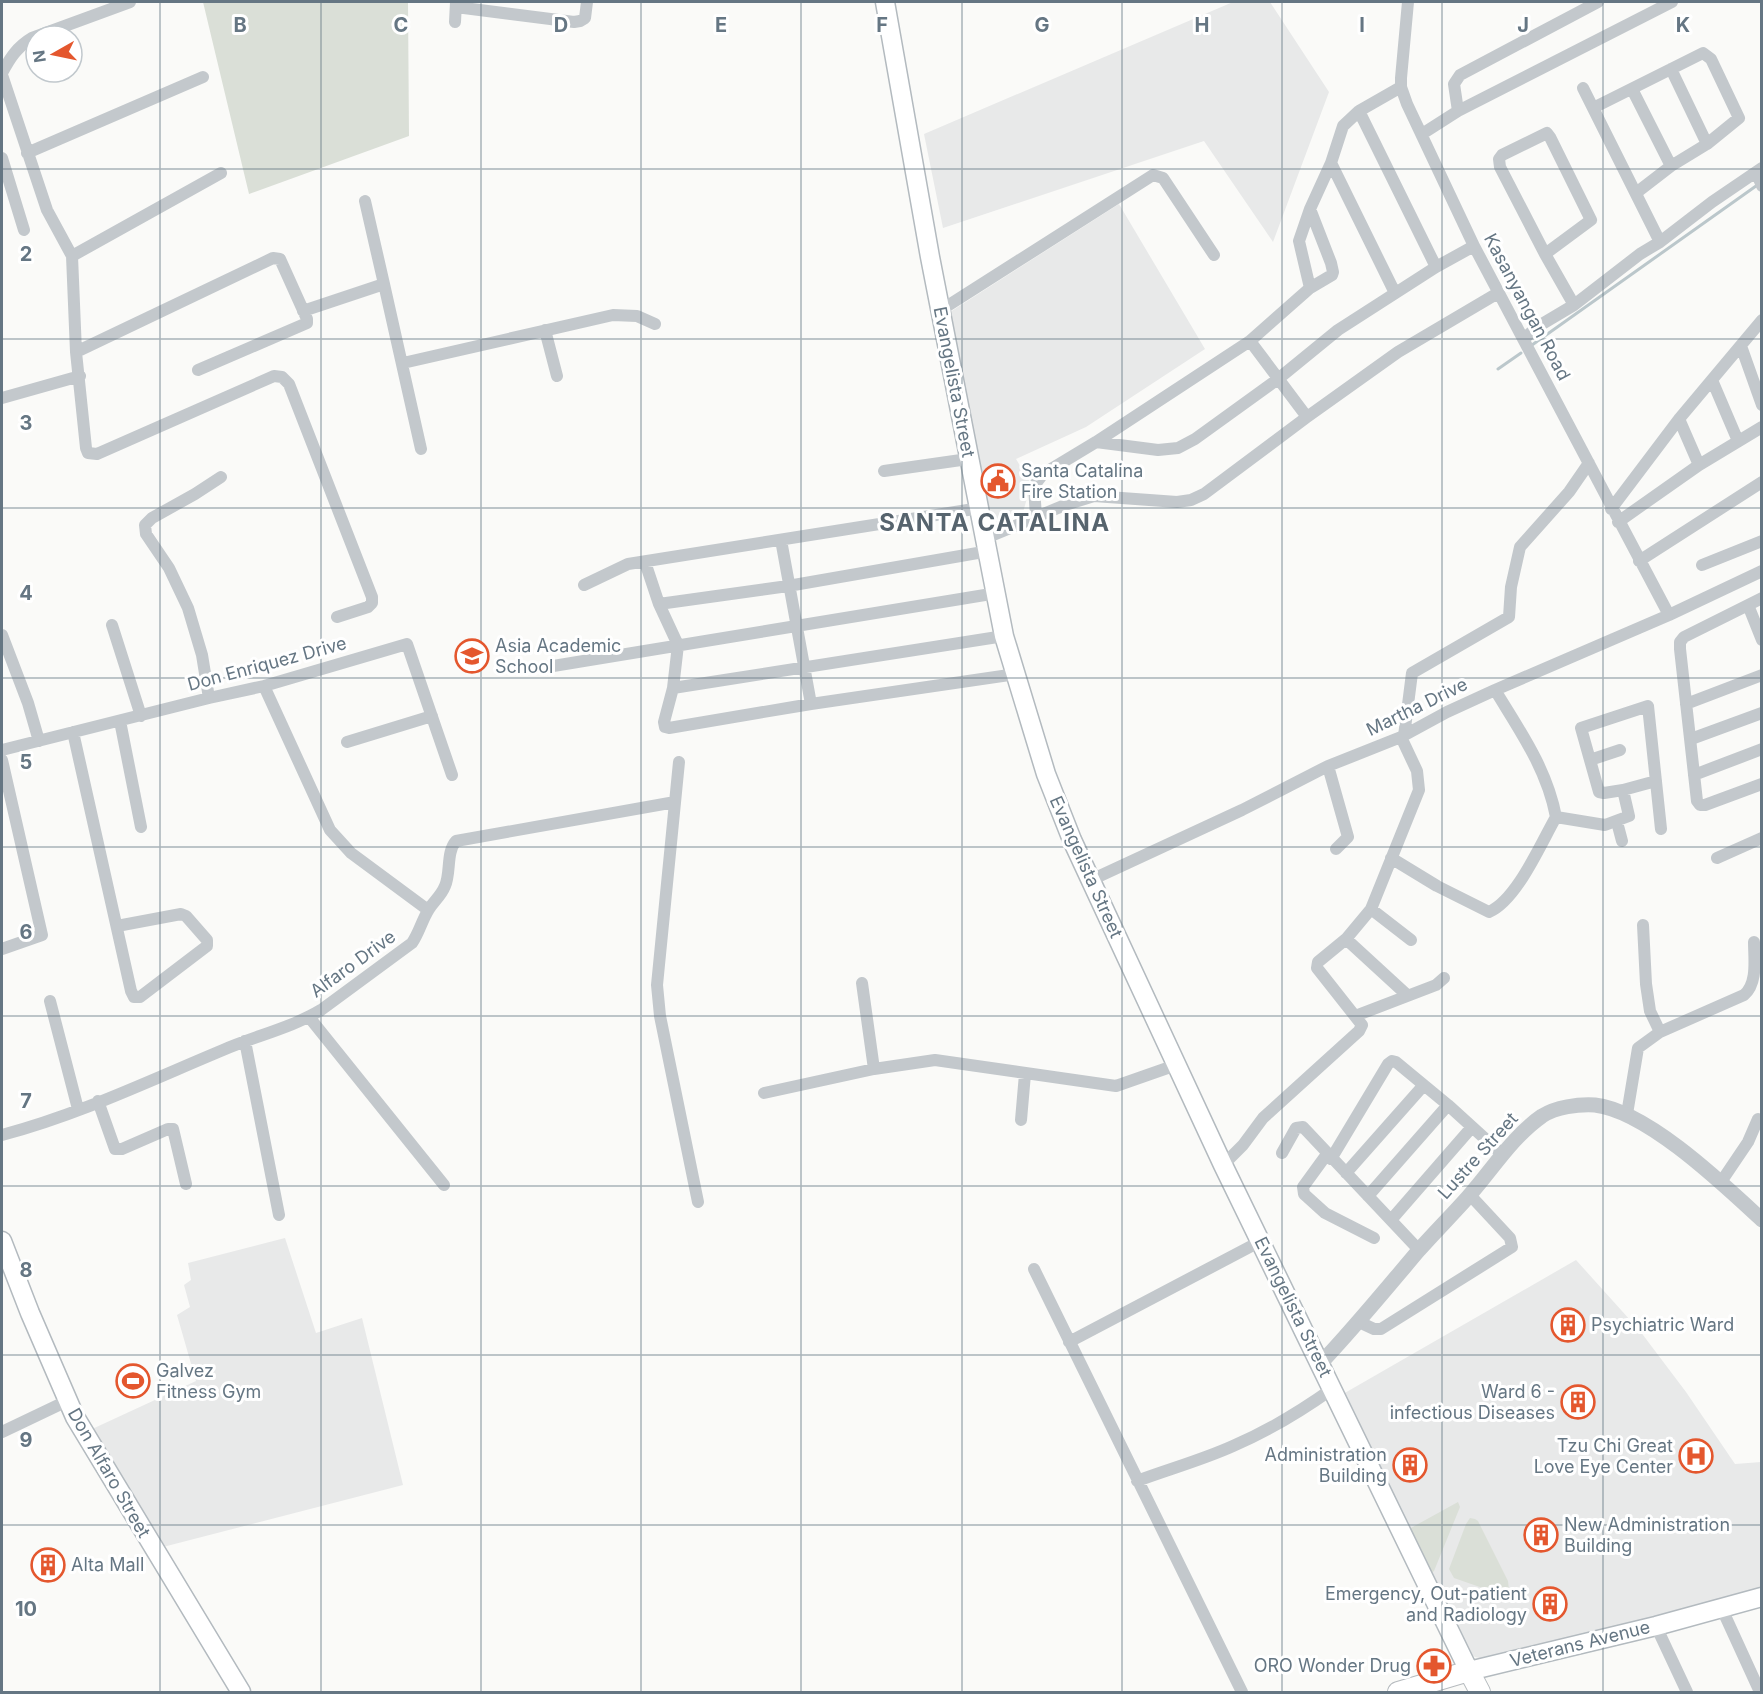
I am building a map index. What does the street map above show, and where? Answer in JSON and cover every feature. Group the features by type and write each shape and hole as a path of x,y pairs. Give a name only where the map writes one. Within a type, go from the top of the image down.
{"main road":[{"name":"Evangelista Street","path":"885,2 968,459 980,508 1004,636 1046,774 1090,880 1223,1165 1469,1671"},
{"name":"Don Alfaro Street","path":"2,1241 67,1401 108,1474 241,1692"},
{"name":"Veterans Avenue","path":"1398,1692 1469,1671 1656,1626 1761,1597"},
{"path":"1469,1671 1480,1692"}],"street":[{"path":"130,2 32,38 21,45 10,57 2,74 47,210 72,256 76,352 86,448 88,453 93,455 274,376 282,377 289,384 372,597 372,603 368,607 338,617"},
{"path":"455,22 456,4 485,6 574,22 585,18 587,2"},
{"name":"Kasanyangan Road","path":"1408,2 1401,87 1474,246 1669,615"},
{"path":"1458,111 1454,84 1460,75 1598,2"},
{"path":"1422,134 1458,111 1672,2"},
{"path":"1593,108 1702,53 1708,55 1737,112 1736,122 1636,193"},
{"path":"1671,69 1707,144"},
{"path":"27,153 203,78"},
{"path":"1310,288 1299,241 1310,208 1331,163 1343,126 1359,111 1401,87"},
{"path":"1583,88 1660,242"},
{"path":"1632,89 1671,166"},
{"path":"1359,111 1436,267"},
{"path":"1545,254 1591,220 1551,136 1547,133 1498,159 1545,254 1574,305"},
{"path":"2,158 24,230"},
{"path":"1331,163 1395,293"},
{"path":"1524,339 1537,327 1574,305 1640,254 1759,170 1761,186"},
{"path":"72,256 221,173"},
{"path":"941,310 1153,175 1164,178 1214,255"},
{"path":"365,201 421,449"},
{"path":"1036,517 1034,486 1043,474 1250,341 1310,288 1332,275 1333,272 1310,208"},
{"path":"1096,442 1158,450 1178,448 1195,439 1278,379 1338,330 1436,267 1474,246"},
{"path":"76,352 273,258 280,259 307,319 304,325 198,370"},
{"path":"303,311 384,284"},
{"path":"659,604 788,586 987,545 1036,517 1094,496 1176,502 1191,500 1204,494 1306,417 1398,352 1498,293"},
{"path":"403,363 613,315 637,316 655,324"},
{"path":"1611,509 1679,419 1742,346 1761,320"},
{"path":"545,330 556,376"},
{"path":"1250,341 1306,417"},
{"path":"1742,346 1761,405"},
{"path":"2,399 80,376"},
{"path":"1712,380 1738,441"},
{"path":"1679,419 1699,465"},
{"path":"1618,522 1699,465 1761,427"},
{"path":"884,471 968,459"},
{"path":"1223,1165 1243,1145 1263,1118 1359,1031 1362,1025 1317,968 1318,962 1346,939 1371,909 1419,790 1417,771 1403,736 1412,673 1509,617 1511,587 1520,547 1569,492 1589,463"},
{"path":"209,698 202,655 188,608 169,568 146,534 145,525 152,518 221,477"},
{"path":"1639,561 1761,482"},
{"path":"584,585 622,566 980,508"},
{"path":"781,540 811,704"},
{"path":"1702,565 1761,541"},
{"path":"645,562 659,604 678,645 665,727 1016,674"},
{"name":"Martha Drive","path":"1090,880 1242,810 1328,766 1403,736 1447,712 1669,615 1761,571"},
{"path":"541,668 997,593"},
{"path":"1761,598 1684,637 1680,642 1697,801 1700,805 1761,784"},
{"path":"1748,605 1761,639"},
{"path":"112,625 141,716"},
{"path":"2,635 28,703 39,741"},
{"path":"673,688 1004,636"},
{"name":"Don Enriquez Drive","path":"2,750 264,686 407,644 452,775"},
{"path":"1686,704 1761,675"},
{"path":"264,686 330,830 351,853 428,910"},
{"path":"1391,858 1437,886 1489,912 1512,895 1556,817 1552,795 1542,770 1495,690"},
{"path":"1656,781 1623,790 1599,792 1581,729 1648,706 1656,781 1661,830"},
{"path":"1690,739 1761,713"},
{"path":"347,742 432,716"},
{"path":"120,721 141,827"},
{"path":"73,732 131,991 137,998 207,946 207,940 186,916 181,914 117,926"},
{"path":"1694,775 1761,749"},
{"path":"1590,760 1620,750"},
{"path":"2,760 42,935 2,949"},
{"path":"679,762 657,985 660,1016 698,1202"},
{"path":"1328,766 1348,837 1336,849"},
{"path":"1556,817 1605,825 1617,822 1629,816 1623,790"},
{"name":"Alfaro Drive","path":"2,1135 78,1109 309,1017 412,943 428,910 440,897 446,885 452,847 456,841 675,802"},
{"path":"1617,822 1622,841"},
{"path":"1717,858 1761,838"},
{"path":"1371,909 1411,940"},
{"path":"1644,925 1646,984 1650,1011 1660,1032"},
{"path":"1346,939 1407,995"},
{"path":"1627,1114 1638,1048 1660,1032 1744,995 1750,990 1753,983 1754,942"},
{"path":"1355,1016 1436,985 1444,978"},
{"path":"862,983 874,1068"},
{"path":"50,1001 78,1109"},
{"path":"309,1017 444,1185"},
{"path":"245,1041 279,1215"},
{"path":"764,1093 874,1068 935,1060 1116,1086 1176,1065"},
{"path":"1374,1238 1325,1213 1304,1194 1303,1187 1329,1156 1392,1061 1448,1105 1503,1155"},
{"path":"1021,1120 1025,1074"},
{"path":"1346,1173 1423,1086"},
{"path":"98,1101 115,1149 122,1149 168,1129 173,1129 186,1184"},
{"path":"1368,1196 1448,1105"},
{"name":"Lustre Street","path":"1320,1364 1503,1155 1532,1124 1557,1109 1594,1105 1627,1114 1649,1126 1721,1182 1761,1220"},
{"path":"1721,1182 1748,1142 1758,1119"},
{"path":"1282,1153 1296,1128 1303,1127 1419,1250"},
{"path":"1392,1220 1472,1127"},
{"path":"1359,1322 1374,1329 1381,1329 1512,1247 1510,1238 1470,1195"},
{"path":"1069,1342 1261,1241"},
{"path":"1034,1269 1242,1692"},
{"path":"1137,1481 1247,1440 1297,1413 1332,1389"},
{"path":"2,1432 67,1401"},
{"path":"1722,1609 1760,1692"},
{"path":"1656,1626 1687,1692"}],"shaded area":[{"path":"203,2 408,2 409,136 249,194"},
{"path":"1233,2 1270,2 1329,92 1273,242 1204,141 943,228 924,134"},
{"path":"1119,204 1205,349 1086,427 1016,459 1031,484 1022,516 988,527 965,384 950,312"},
{"path":"285,1238 316,1333 362,1318 403,1485 163,1547 90,1430 196,1381 177,1315 190,1307 184,1285 191,1280 188,1263"},
{"path":"1576,1260 1640,1331 1686,1392 1735,1464 1761,1462 1761,1591 1483,1659 1469,1653 1343,1394"},
{"path":"1458,1502 1460,1507 1434,1571 1430,1574 1409,1529"},
{"path":"1470,1518 1478,1521 1508,1581 1509,1590 1506,1594 1454,1578 1449,1569"}],"waterway":[{"path":"1532,345 1756,186"},
{"path":"1498,369 1521,353"}],"place":[{"name":"Santa Catalina Fire Station","path":"998,481"},
{"name":"Asia Academic School","path":"472,656"},
{"name":"Psychiatric Ward","path":"1568,1325"},
{"name":"Galvez Fitness Gym","path":"133,1381"},
{"name":"Ward 6 - infectious Diseases","path":"1578,1402"},
{"name":"Tzu Chi Great Love Eye Center","path":"1696,1456"},
{"name":"Administration Building","path":"1410,1465"},
{"name":"New Administration Building","path":"1541,1535"},
{"name":"Alta Mall","path":"48,1565"},
{"name":"Emergency, Out-patient and Radiology","path":"1550,1604"},
{"name":"ORO Wonder Drug","path":"1434,1666"}],"district":[{"name":"SANTA CATALINA","path":"995,523"}]}
